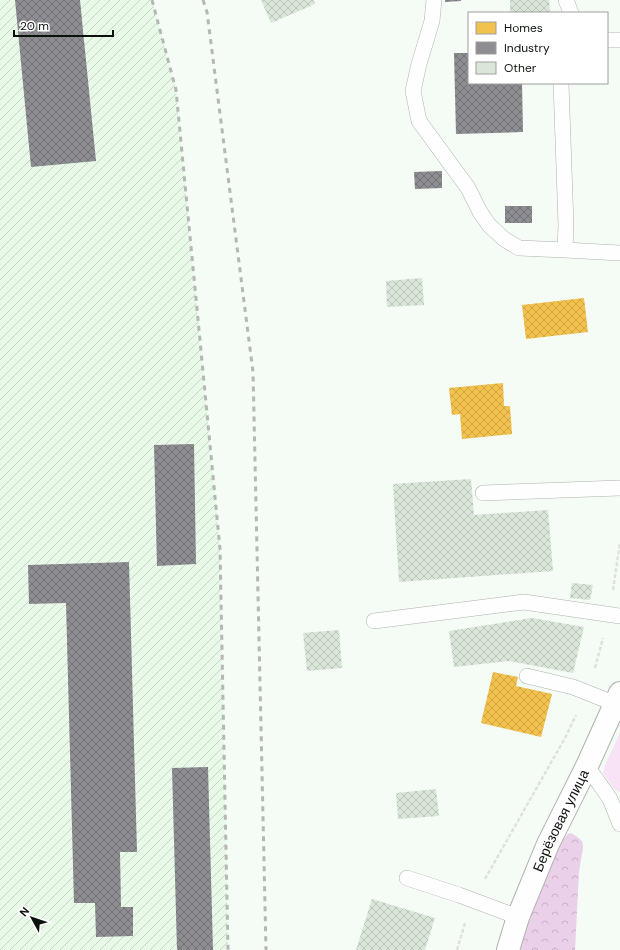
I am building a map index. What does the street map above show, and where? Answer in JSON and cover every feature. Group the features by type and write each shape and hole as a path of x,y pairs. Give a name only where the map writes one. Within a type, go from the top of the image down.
{"street":[{"name":"Берёзовая улица","path":"508,950 518,917 548,844 587,766 618,698"}],"lane":[{"path":"434,0 432,21 419,64 413,91 419,121 468,188 480,212 489,225 504,239 519,248 620,253"},
{"path":"566,0 571,12"},
{"path":"608,40 620,40"},
{"path":"561,84 566,226 565,250"},
{"path":"483,493 620,488"},
{"path":"374,621 524,602 614,615"},
{"path":"528,676 587,692 618,698"},
{"path":"587,766 610,799 620,824"},
{"path":"407,878 518,917"}],"path":[{"path":"457,950 473,900 565,738 592,680 614,615 620,543"}],"shaded area":[{"path":"0,0 152,0 176,90 220,549 228,950 0,950"},
{"path":"620,733 619,792 613,788 603,773 605,765"}],"green space":[{"path":"571,833 582,841 583,847 579,872 575,950 521,950 521,941 524,928 536,897 561,842 568,834"}],"building: Homes":[{"path":"584,298 588,332 526,339 522,305"},
{"path":"503,383 504,406 510,406 512,434 462,439 460,414 452,415 449,388"},
{"path":"493,672 518,677 516,686 552,694 541,737 481,723"}],"building: Industry":[{"path":"15,0 80,0 96,161 31,167"},
{"path":"445,0 461,0 461,1 445,2"},
{"path":"454,53 468,53 468,84 522,84 523,132 456,134"},
{"path":"442,171 442,188 415,189 414,172"},
{"path":"505,206 532,206 532,223 505,223"},
{"path":"194,444 196,564 157,566 154,445"},
{"path":"129,562 137,852 120,852 121,907 133,907 133,936 96,937 95,903 74,903 66,603 29,604 28,565"},
{"path":"208,767 213,950 177,950 172,768"}],"building: Other":[{"path":"261,0 314,0 315,4 271,23"},
{"path":"510,0 549,0 550,12 510,12"},
{"path":"422,278 424,305 387,307 386,281"},
{"path":"471,479 474,515 548,510 553,571 399,582 393,484"},
{"path":"572,583 593,585 590,600 570,598"},
{"path":"532,618 584,627 573,673 509,661 454,667 449,631"},
{"path":"339,630 342,668 307,671 303,633"},
{"path":"436,789 439,816 398,819 396,793"},
{"path":"372,899 435,918 425,950 356,950"}],"railway":[{"path":"152,0 176,90 220,549 228,950"},
{"path":"203,0 207,12 253,372 266,950"}]}
